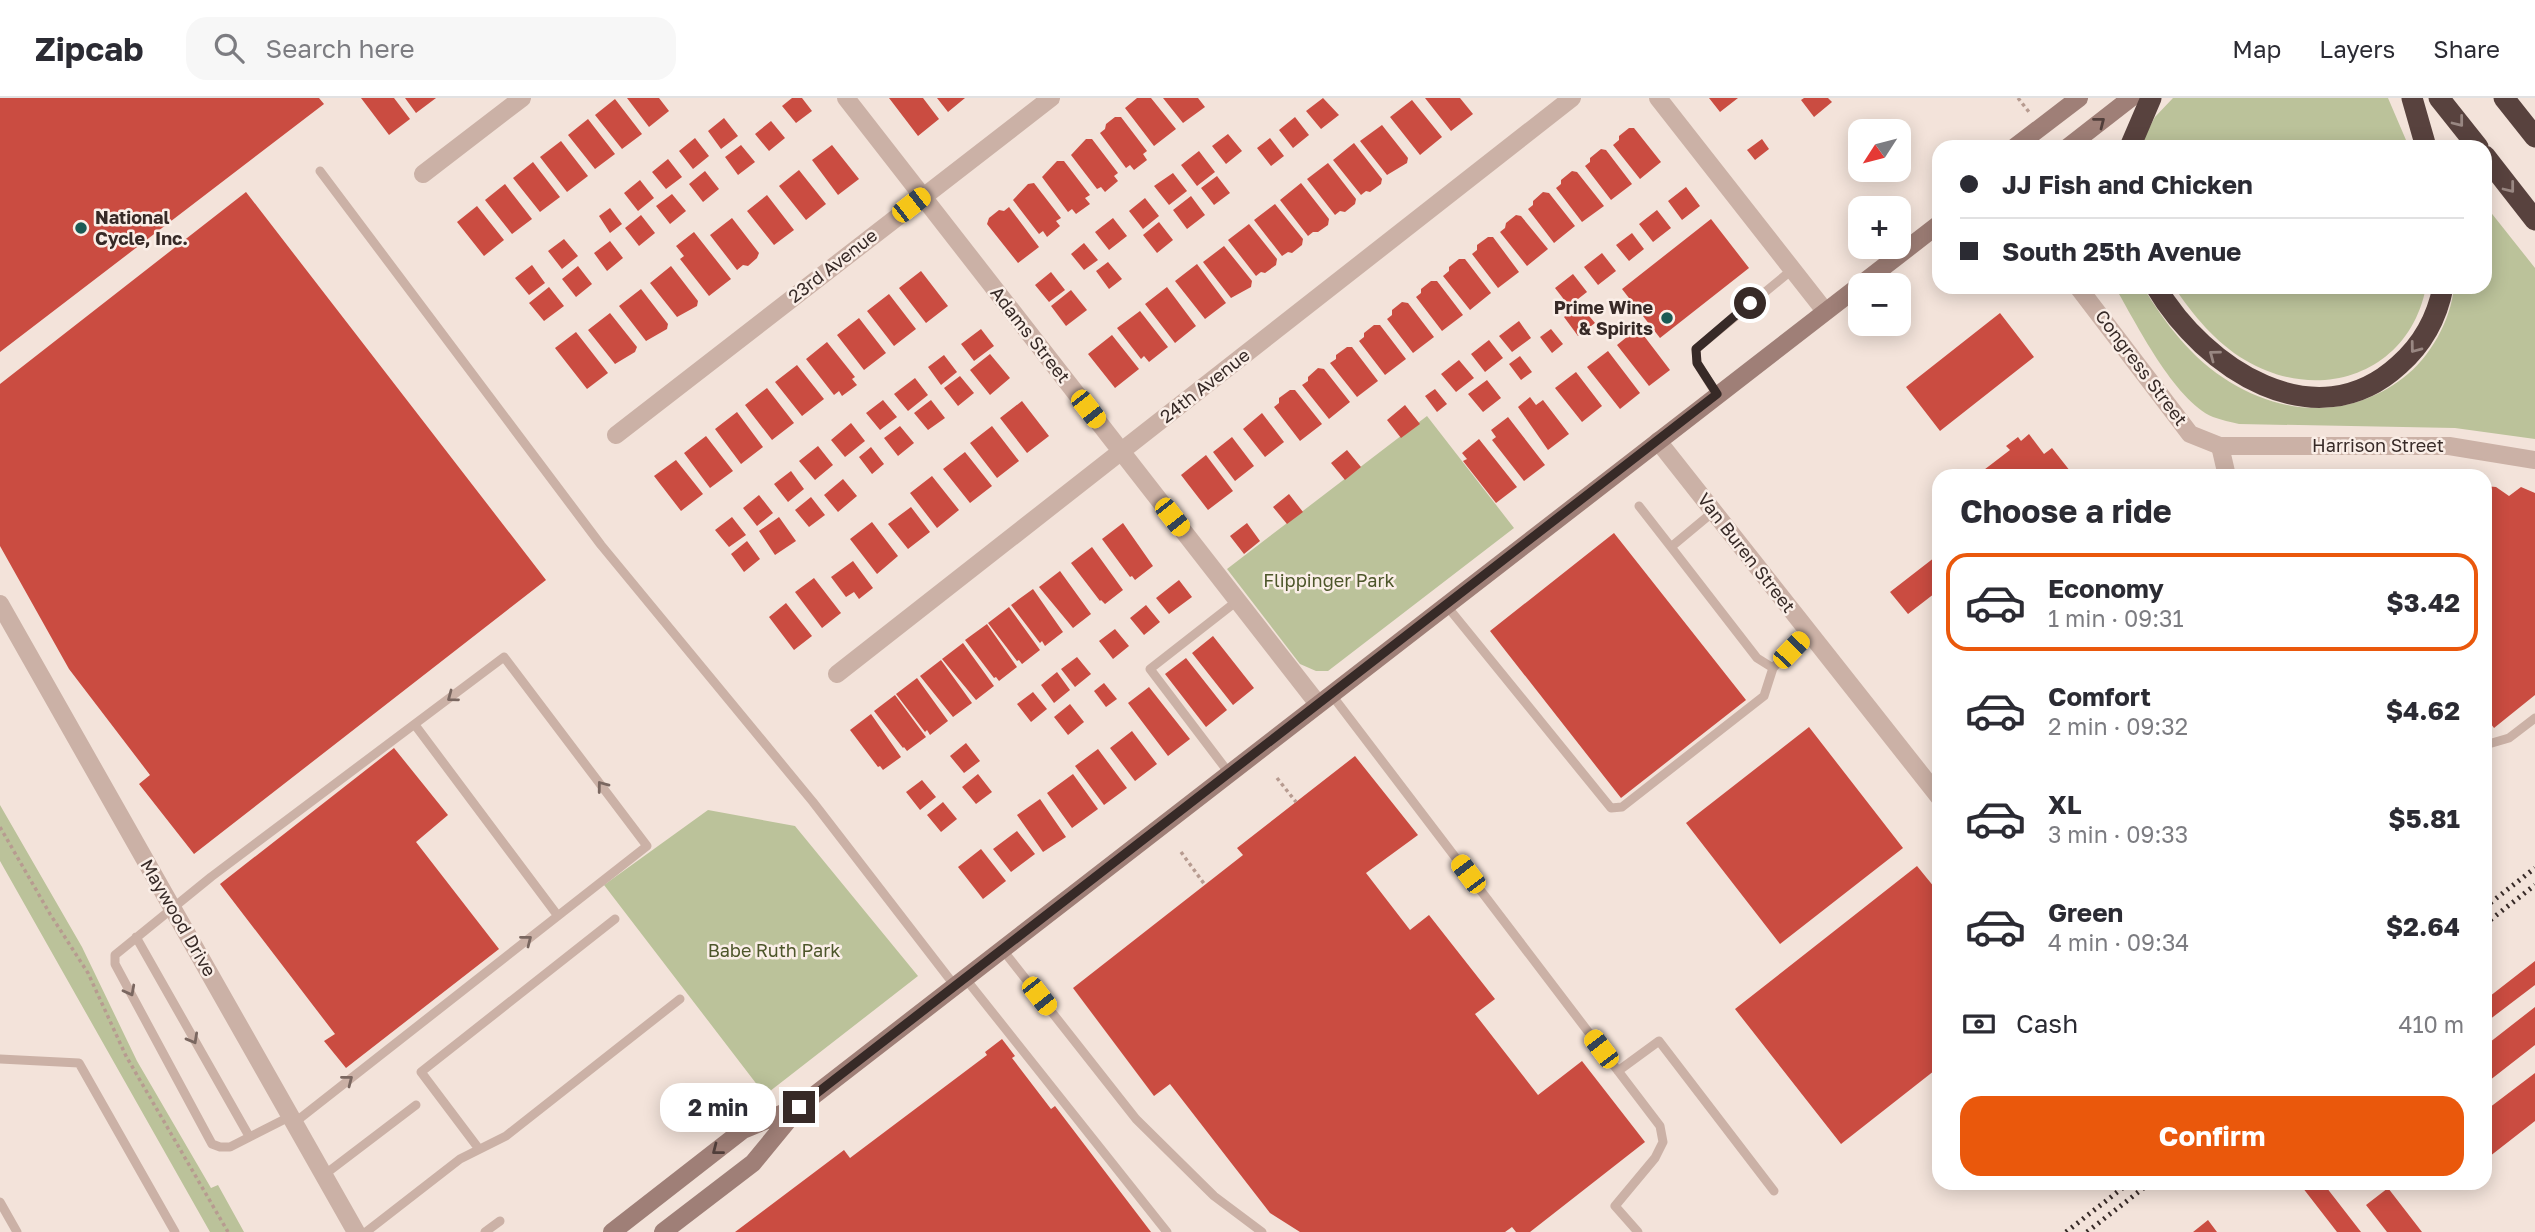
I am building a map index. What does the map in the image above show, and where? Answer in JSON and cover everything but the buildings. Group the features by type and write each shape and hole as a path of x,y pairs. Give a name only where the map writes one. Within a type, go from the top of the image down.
{"highway":[{"path":"2133,140 2151,98"},
{"path":"2412,98 2424,140"},
{"path":"2439,98 2472,140"},
{"path":"2504,98 2535,137"},
{"path":"2510,98 2535,113"},
{"path":"2492,165 2535,220"},
{"path":"2160,294 2200,344 2238,373 2283,393 2330,397 2362,389 2389,374 2407,358 2437,315 2442,294"}],"main road":[{"path":"2024,140 2078,98"},
{"path":"2077,140 2131,98"},
{"path":"663,1232 753,1163 799,1107 1932,229"},
{"path":"612,1232 743,1130 799,1107"}],"street":[{"path":"424,174 522,98"},
{"name":"Adams Street","path":"846,98 1237,601 1324,699"},
{"name":"23rd Avenue","path":"617,435 1051,98"},
{"name":"24th Avenue","path":"837,674 1573,98"},
{"path":"1658,98 1825,311"},
{"name":"Congress Street","path":"2083,294 2190,433 2220,446"},
{"name":"Van Buren Street","path":"1658,441 1932,788"},
{"path":"2220,446 2225,469"},
{"name":"Harrison Street","path":"2220,446 2449,446 2494,451 2535,460"},
{"name":"Maywood Drive","path":"0,606 356,1232"}],"lane":[{"path":"320,171 601,545 1167,1232"},
{"path":"1717,394 1697,363 1696,349 1793,269"},
{"path":"1639,506 1757,657 1773,668"},
{"path":"1671,547 1713,512"},
{"path":"1229,773 1150,669 1237,601"},
{"path":"1446,605 1611,808 1622,807 1764,696 1773,668 1808,632"},
{"path":"504,657 647,846 293,1120 248,1136 230,1147 212,1144 115,964 114,955 173,907 415,725 504,657"},
{"path":"1324,699 1660,1126 1663,1142 1655,1158 1615,1206 1638,1232"},
{"path":"2492,743 2509,738 2535,718"},
{"path":"415,725 558,916"},
{"path":"479,1149 421,1072 615,919"},
{"path":"136,937 248,1136"},
{"path":"1002,949 1136,1119 1214,1196 1262,1232"},
{"path":"366,1232 460,1158 506,1136 680,999"},
{"path":"1618,1071 1659,1041 1773,1191"},
{"path":"0,1059 79,1063 175,1232"},
{"path":"324,1175 416,1105"},
{"path":"0,1202 17,1232"},
{"path":"485,1232 500,1221"}],"path":[{"path":"2018,98 2030,113"},
{"path":"1278,778 1296,802"},
{"path":"0,827 88,973 126,1056 228,1232"},
{"path":"1181,852 1205,885"}],"green space":[{"path":"2173,98 2388,98 2406,140 2143,140 2155,117"},
{"path":"2492,214 2535,268 2535,439 2455,428 2239,424 2213,417 2198,408 2170,378 2119,294 2147,294 2175,333 2203,362 2229,381 2256,396 2285,405 2315,408 2345,405 2375,395 2403,378 2422,360 2438,337 2453,294 2492,294"},
{"path":"2179,294 2424,294 2416,317 2401,342 2381,360 2356,373 2330,379 2302,380 2273,373 2245,360 2224,345"},
{"name":"Flippinger Park","path":"1427,416 1514,528 1328,671 1316,671 1300,664 1227,569"},
{"path":"0,805 82,947 137,1061 211,1188 218,1185 244,1232 210,1232 0,861"},
{"name":"Babe Ruth Park","path":"708,810 795,826 918,976 765,1095 604,885"}],"railway":[{"path":"2492,902 2535,868"},
{"path":"2492,919 2535,885"},
{"path":"2066,1232 2120,1190"},
{"path":"2087,1232 2141,1190"}],"place":[{"name":"National Cycle, Inc.","path":"81,228"},
{"name":"Prime Wine & Spirits","path":"1667,318"}],"route":[{"path":"799,1107 1717,394 1697,363 1696,349 1750,303"}]}
